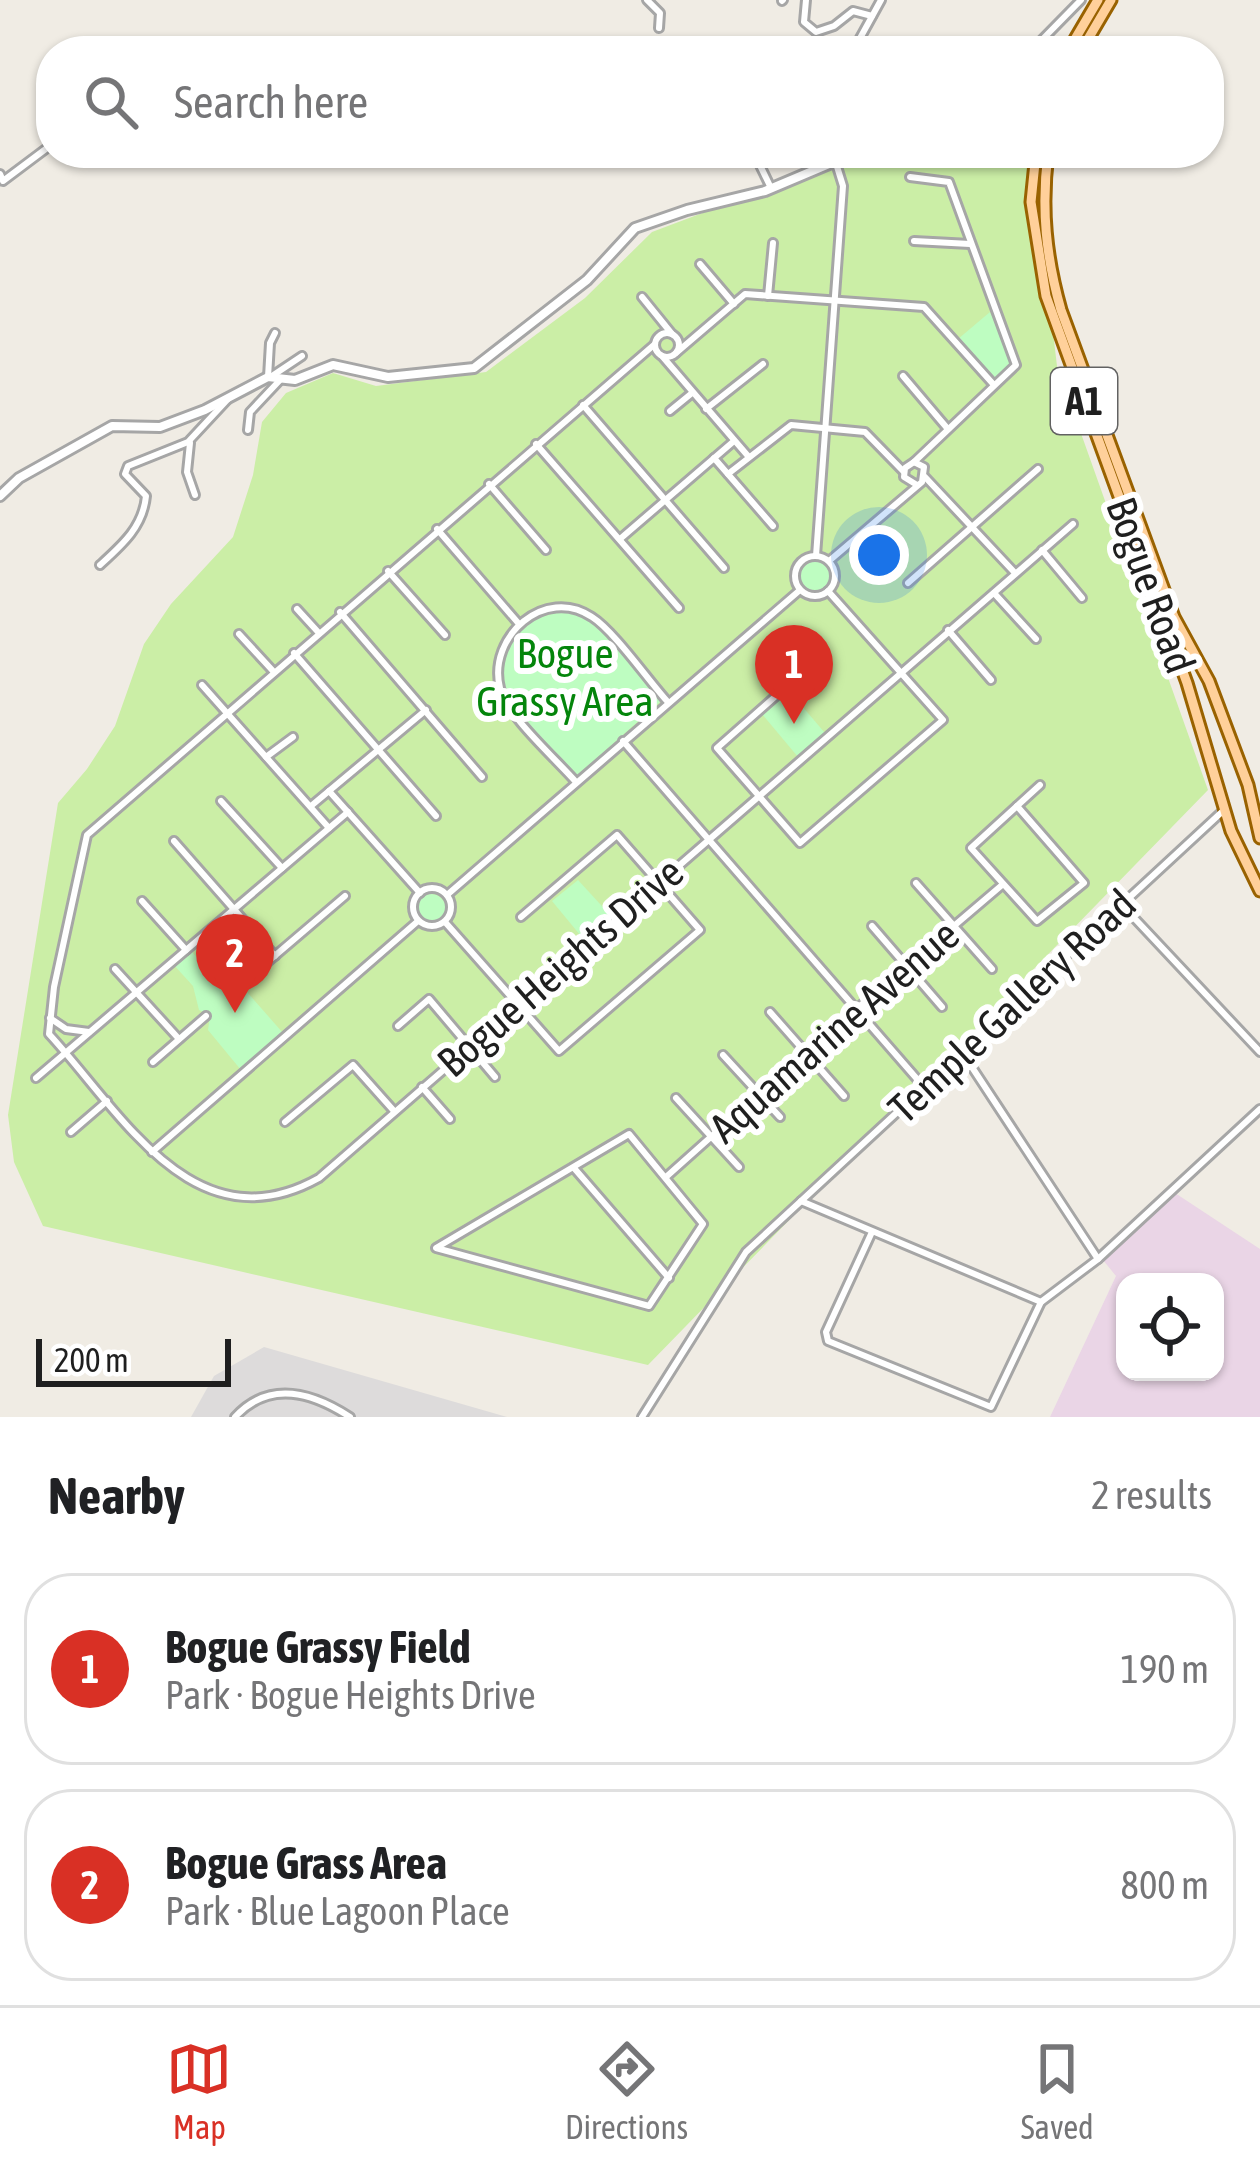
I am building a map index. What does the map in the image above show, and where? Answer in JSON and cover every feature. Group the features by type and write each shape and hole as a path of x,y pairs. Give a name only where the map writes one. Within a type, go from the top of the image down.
{"main road":[{"path":"1077,36 1098,0"},
{"path":"1090,36 1111,0"},
{"name":"Bogue Road","path":"1034,168 1030,202 1046,296 1205,740 1224,810 1260,891"},
{"name":"Bogue Road","path":"1047,168 1043,218 1047,263 1174,617 1209,681 1248,785 1260,838"}],"street":[{"path":"647,0 660,13 659,28"},
{"path":"806,0 804,22 816,32 834,26 853,11 872,16"},
{"path":"861,36 881,0"},
{"path":"1046,36 1081,0"},
{"path":"0,174 3,182 36,157"},
{"path":"761,168 771,188"},
{"path":"273,377 295,380 333,365 388,377 474,368 587,280 635,228 771,188 817,168"},
{"path":"816,556 843,186 837,168"},
{"path":"904,472 1016,365 949,182 910,177"},
{"path":"914,241 972,244"},
{"path":"768,296 773,243"},
{"path":"700,264 734,304"},
{"path":"669,366 674,355 746,294 924,307 994,385"},
{"path":"642,297 666,323 674,355"},
{"path":"248,430 250,412 273,377 270,343 275,333"},
{"path":"89,1032 66,1029 50,1018 87,835 644,350 672,336 691,341"},
{"path":"655,344 748,455"},
{"path":"644,350 674,355"},
{"path":"0,496 19,478 112,426 160,427 273,377 302,356"},
{"path":"706,410 763,364"},
{"path":"903,376 948,429"},
{"path":"670,411 692,393"},
{"path":"100,565 136,529 144,513 146,496 125,475 128,466 191,440 230,397"},
{"path":"584,404 724,568"},
{"path":"728,474 791,425 866,432 904,472 907,482 917,484"},
{"path":"191,440 187,461 195,495"},
{"path":"620,539 734,441"},
{"path":"536,444 679,608"},
{"path":"714,458 772,526"},
{"path":"914,462 924,467 925,477 1015,573"},
{"path":"908,583 1038,469"},
{"path":"829,561 925,477"},
{"path":"488,484 546,550"},
{"name":"Bogue Heights Drive","path":"50,1018 49,1034 152,1152 186,1180 207,1191 255,1197 281,1194 319,1178 1072,524"},
{"path":"437,529 519,624"},
{"path":"1042,550 1082,598"},
{"path":"816,556 829,561 835,579 828,591 811,596 800,590 796,571 803,560 816,556"},
{"path":"388,571 445,635"},
{"path":"447,895 800,590"},
{"path":"812,665 717,748 801,843 943,721 828,591"},
{"path":"993,591 1036,639"},
{"path":"576,782 500,692 498,661 509,634 519,624 531,614 567,607 593,617 667,701"},
{"path":"297,609 318,632"},
{"path":"340,612 482,777"},
{"path":"948,631 991,680"},
{"path":"239,634 273,671"},
{"path":"294,653 436,816"},
{"path":"202,685 329,828"},
{"path":"310,806 425,710"},
{"path":"266,757 293,737"},
{"path":"623,741 924,1087"},
{"path":"1016,806 1084,884 1037,921 970,848 1016,806 1040,785"},
{"path":"329,790 420,893"},
{"path":"221,800 282,868"},
{"name":"Temple Gallery Road","path":"642,1417 746,1252 1224,810"},
{"path":"36,1078 348,812"},
{"path":"445,922 554,1050 562,1052 700,928 617,836 521,917"},
{"path":"174,841 275,956"},
{"path":"916,883 992,969"},
{"name":"Aquamarine Avenue","path":"666,1177 1002,885"},
{"path":"437,889 447,895 452,906 445,922 434,926 418,920 413,903 420,893 437,889"},
{"path":"237,988 345,896"},
{"path":"142,902 186,950"},
{"path":"1122,904 1260,1052"},
{"path":"152,1152 418,920"},
{"path":"872,926 942,1007"},
{"path":"115,969 179,1039"},
{"path":"398,1026 429,999 496,1077"},
{"path":"770,1012 844,1096"},
{"path":"153,1062 206,1016"},
{"path":"962,1052 1098,1258"},
{"path":"723,1055 780,1117"},
{"path":"284,1122 353,1065 394,1112"},
{"path":"422,1087 450,1119"},
{"path":"676,1098 739,1167"},
{"path":"70,1132 107,1101"},
{"path":"872,1232 826,1332 828,1340 991,1407 1041,1302 1098,1258 1260,1109"},
{"path":"629,1134 666,1177 704,1224 645,1307 436,1248 629,1134"},
{"path":"574,1168 669,1278"},
{"path":"800,1201 1041,1302"},
{"path":"235,1417 250,1403 286,1392 321,1399 350,1417"}],"shaded area":[{"path":"1175,1193 1260,1249 1260,1417 1050,1417 1116,1276 1103,1260"},
{"path":"264,1347 507,1417 191,1417 214,1376"}],"green space":[{"path":"822,168 1034,168 1057,366 1208,790 648,1365 43,1226 14,1162 8,1115 58,803 115,726 144,644 171,604 233,537 253,475 262,422 286,393 333,373 376,386 486,372 585,298 652,232"},
{"path":"990,312 1014,365 994,382 958,339"},
{"path":"815,557 828,563 834,576 828,589 815,595 802,589 796,576 802,563"},
{"name":"Bogue Grassy Area","path":"567,611 592,620 662,700 576,777 511,703 502,668 511,640 523,627"},
{"path":"790,692 825,733 798,757 762,714"},
{"path":"578,880 612,917 585,941 552,901"},
{"path":"431,894 442,898 446,909 442,920 431,924 420,920 416,909 420,898"},
{"path":"191,951 231,994 247,992 283,1033 241,1070 208,1030 210,1016 199,1010 193,986 173,964"}],"place":[{"name":"Bogue Grassy Field","path":"794,724"},
{"name":"Bogue Grass Area","path":"235,1013"}]}
